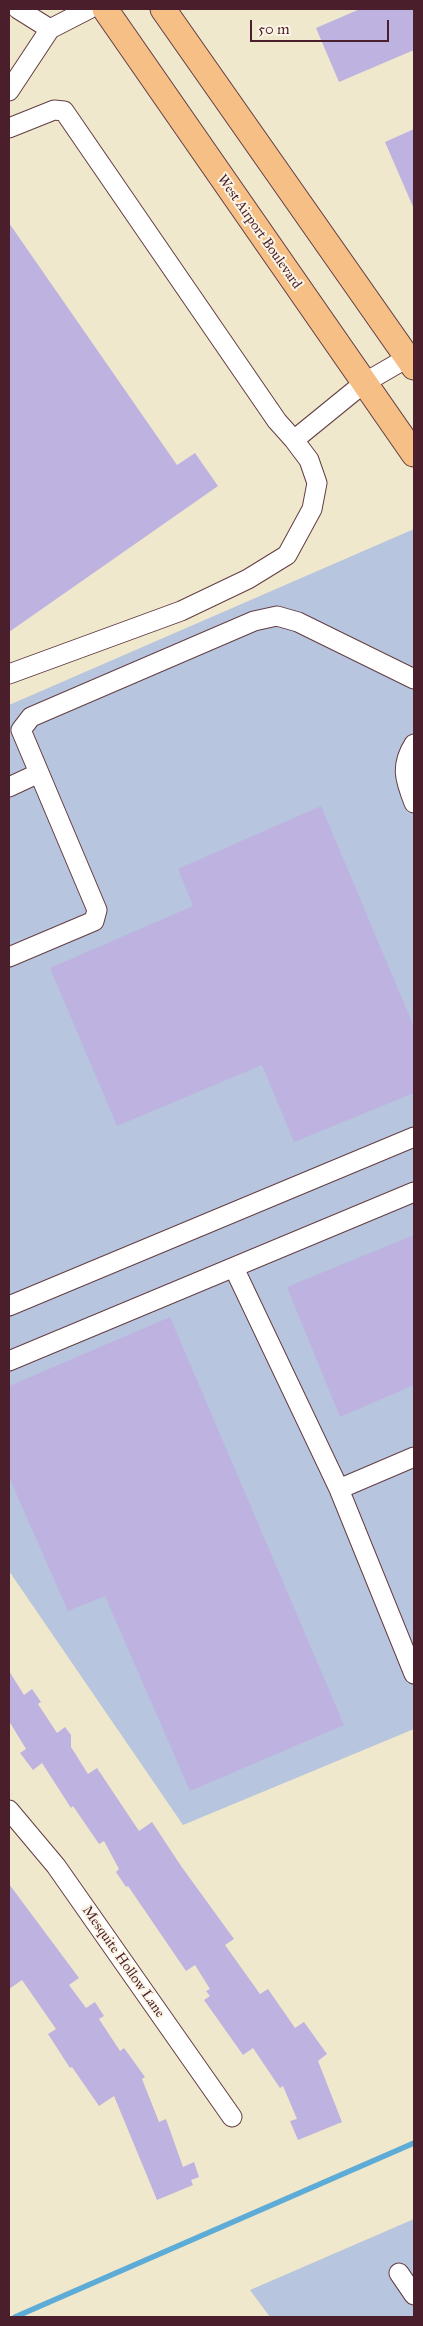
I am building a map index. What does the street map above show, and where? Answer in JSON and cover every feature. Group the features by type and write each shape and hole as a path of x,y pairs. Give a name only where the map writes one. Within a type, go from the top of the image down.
{"main road":[{"name":"West Airport Boulevard","path":"105,9 414,454"},
{"path":"172,12 412,359"}],"street":[{"path":"9,13 18,9 50,29"},
{"path":"12,85 50,29 89,9"},
{"path":"9,128 54,110 64,111 277,421 309,460 317,483 312,509 287,555 248,579 181,611 9,674"},
{"path":"294,440 364,383 412,359"},
{"path":"9,957 94,921 97,910 20,730 31,717 254,621 277,616 298,622 414,678"},
{"path":"414,744 408,755 405,777 414,803"},
{"path":"9,787 39,773"},
{"path":"9,1306 414,1137"},
{"path":"9,1361 414,1192"},
{"path":"234,1268 339,1490 414,1674"},
{"path":"339,1490 414,1457"},
{"name":"Mesquite Hollow Lane","path":"9,1810 56,1866 232,2117"},
{"path":"399,2273 414,2295"}],"shaded area":[{"path":"414,529 414,1729 183,1825 9,1571 9,705"},
{"path":"414,2219 414,2317 270,2317 250,2290"}],"building":[{"path":"360,9 414,9 414,50 339,82 316,28"},
{"path":"414,129 414,209 385,142"},
{"path":"9,223 177,465 195,453 218,486 9,632"},
{"path":"321,806 414,1027 414,1093 294,1142 262,1065 117,1126 50,968 193,906 178,869"},
{"path":"414,1235 414,1385 340,1417 287,1287"},
{"path":"170,1317 344,1725 190,1791 105,1596 68,1611 9,1477 9,1386"},
{"path":"9,1671 24,1695 32,1689 41,1702 38,1704 57,1733 65,1727 71,1735 71,1747 88,1774 97,1768 139,1831 152,1822 181,1866 234,1939 225,1945 260,1994 268,1989 295,2028 304,2022 327,2054 318,2061 342,2122 298,2140 290,2121 297,2119 283,2086 280,2088 253,2048 243,2055 204,2000 210,1996 206,1991 210,1989 195,1965 186,1971 128,1886 126,1887 116,1872 119,1869 104,1841 99,1844 73,1806 71,1808 42,1763 33,1770 20,1753 26,1749 9,1721"},
{"path":"9,1884 79,1978 69,1985 86,2008 95,2002 104,2016 99,2019 120,2051 124,2048 145,2077 142,2079 159,2122 166,2119 183,2167 194,2162 199,2177 191,2180 193,2185 157,2200 114,2096 99,2106 72,2067 70,2068 48,2034 56,2029 22,1980 9,1989"}],"waterway":[{"path":"15,2317 414,2143"}]}
